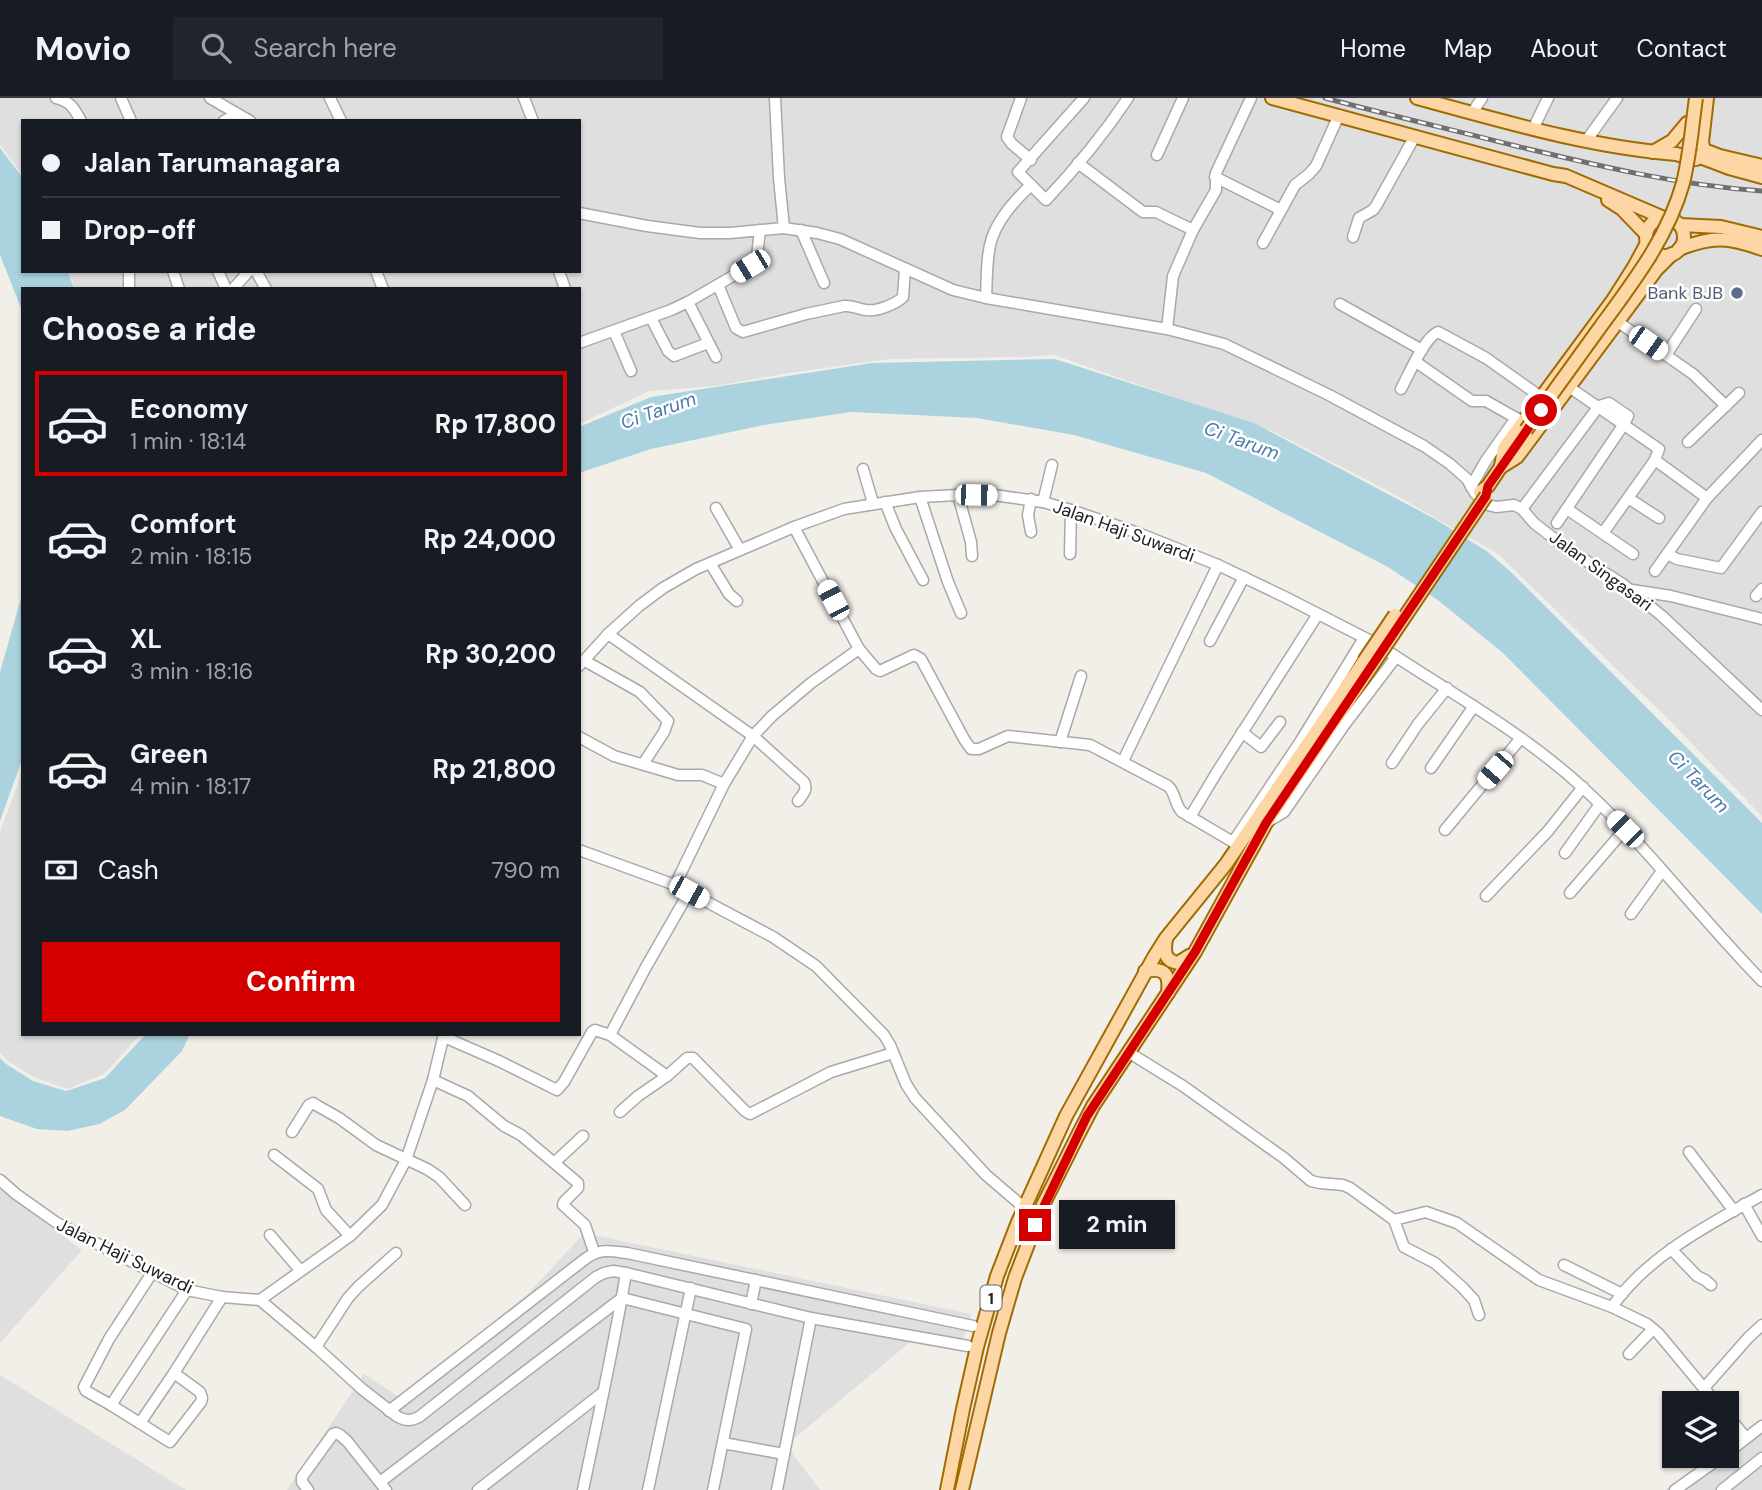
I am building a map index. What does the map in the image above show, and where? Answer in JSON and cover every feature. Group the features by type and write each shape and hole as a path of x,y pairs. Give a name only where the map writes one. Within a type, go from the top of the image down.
{"main road":[{"path":"1272,98 1553,174 1564,181 1673,220 1680,225 1721,227 1762,237"},
{"path":"1417,98 1586,141 1652,152 1685,149"},
{"path":"1693,98 1685,149 1692,159 1702,150 1707,98"},
{"name":"1","path":"962,1490 999,1333 1027,1245 1087,1116 1195,952 1266,823 1478,488 1501,467 1522,423 1639,275 1668,221 1683,183 1691,137 1693,98"},
{"path":"1652,152 1672,141 1687,123"},
{"path":"1685,149 1690,139 1695,138 1702,150 1729,168 1762,177"},
{"path":"1702,150 1762,166"},
{"path":"1601,193 1622,209 1655,253 1664,255 1700,241 1720,239 1739,241 1762,250"},
{"path":"1522,423 1623,284 1653,223 1664,218"},
{"path":"1501,467 1517,457 1657,269 1676,251 1684,237 1680,225"},
{"path":"1623,284 1635,286 1640,293"},
{"name":"1","path":"947,1490 977,1347 997,1276 1018,1222 1066,1116 1145,971 1166,938 1217,875 1236,843 1367,664"},
{"path":"1166,938 1164,949 1172,962 1178,963 1195,952"},
{"path":"1145,971 1158,969 1163,972 1169,982 1168,994"}],"street":[{"path":"59,98 70,104 79,119"},
{"path":"121,98 130,119"},
{"path":"210,98 246,119"},
{"path":"330,98 340,119"},
{"path":"524,98 532,119"},
{"path":"775,98 784,228"},
{"path":"1021,98 1007,137 1031,160"},
{"path":"1084,98 1018,172 1046,200 1128,98"},
{"path":"1157,155 1183,98"},
{"path":"1167,329 1173,276 1193,230 1216,190 1215,177 1251,98"},
{"path":"1472,113 1482,98"},
{"path":"1533,129 1548,98"},
{"path":"1586,141 1617,98"},
{"path":"228,119 237,114"},
{"path":"1263,243 1295,185 1316,166 1339,115"},
{"path":"1353,237 1359,218 1375,207 1415,136"},
{"path":"1078,163 1143,212 1156,212 1193,230"},
{"path":"1215,177 1281,210"},
{"path":"986,298 992,238 1011,207 1031,185"},
{"path":"581,213 700,233 784,228 801,230 840,239 953,290 1167,329 1224,344 1394,429 1439,456 1478,488"},
{"path":"581,342 688,302 754,263 760,230"},
{"path":"801,230 824,283"},
{"path":"718,285 736,328 743,332 848,305 868,311 895,303 902,297 905,269"},
{"path":"235,287 247,273"},
{"path":"688,302 716,357"},
{"path":"1340,304 1422,350"},
{"path":"1666,355 1696,309"},
{"path":"651,318 668,351 674,356 709,343"},
{"path":"1618,322 1703,382 1726,406"},
{"path":"614,331 631,371"},
{"path":"1401,389 1422,350 1432,335 1438,332 1486,358 1541,397"},
{"path":"1416,362 1472,401 1486,401 1522,423 1485,462 1478,488 1479,499 1490,506 1514,505 1522,509 1599,406 1609,403 1628,416 1557,523"},
{"path":"1569,387 1599,406"},
{"path":"1688,442 1739,393"},
{"path":"1602,534 1655,460 1659,449 1624,424"},
{"path":"1655,572 1707,498 1762,440"},
{"path":"1655,460 1707,498"},
{"path":"1043,502 1052,465"},
{"path":"863,469 873,503"},
{"path":"958,495 971,542 972,556"},
{"name":"Jalan Haji Suwardi","path":"582,663 608,634 663,588 696,569 794,527 844,509 920,497 958,495 994,495 1043,502 1138,533 1218,565 1367,639 1236,843"},
{"path":"920,497 948,582 961,612"},
{"path":"1628,498 1659,518"},
{"path":"1031,499 1028,514 1031,532"},
{"path":"884,502 923,580"},
{"path":"716,508 740,550"},
{"name":"Jalan Singasari","path":"1522,509 1534,523 1566,548 1631,590 1675,627 1762,710"},
{"path":"1567,509 1633,554"},
{"path":"1070,554 1071,510"},
{"path":"1667,554 1677,559 1721,568 1760,517"},
{"path":"794,527 859,649 880,671 914,655 921,659 971,749 979,749 1013,735 1090,744 1171,788 1179,809 1236,843"},
{"path":"710,563 729,594 737,601"},
{"path":"1123,761 1218,565"},
{"path":"1210,641 1244,577"},
{"path":"1631,590 1671,596 1762,619"},
{"path":"1190,817 1318,614"},
{"path":"608,634 753,736 804,782 806,790 798,801"},
{"path":"675,885 724,785 753,736 811,683 859,649"},
{"path":"1266,823 1283,812 1392,654 1521,738 1583,787 1625,829 1762,981"},
{"path":"582,663 640,692 668,721 643,764"},
{"path":"1059,742 1081,676"},
{"path":"1392,763 1412,732 1447,688"},
{"path":"1431,768 1474,706"},
{"path":"1242,732 1261,747 1280,722"},
{"path":"581,738 614,756 678,775 702,775 724,785"},
{"path":"1446,830 1521,738"},
{"path":"1486,896 1548,831 1583,787"},
{"path":"1565,853 1600,804"},
{"path":"1570,893 1625,829"},
{"path":"581,851 675,885 773,937 816,966 884,1035 905,1084 923,1107 986,1175 1020,1204"},
{"path":"1631,914 1662,871"},
{"path":"610,1035 689,892"},
{"path":"667,1076 610,1035 595,1030 564,1082 556,1090 444,1036 433,1080 406,1160 382,1205 350,1236 260,1300 389,1411 403,1420 412,1421 596,1277 613,1271 811,1318 968,1346"},
{"path":"1128,1052 1193,1093 1284,1158 1311,1181 1347,1186 1394,1220 1404,1247 1435,1263 1462,1287 1474,1300 1479,1315"},
{"path":"620,1112 687,1058 693,1058 750,1114 819,1077 893,1053"},
{"path":"433,1080 468,1096 504,1126 521,1135 578,1183 578,1188 564,1205 585,1225 594,1252"},
{"path":"292,1132 313,1103 340,1118 376,1145 439,1177 465,1205"},
{"path":"555,1162 583,1136"},
{"path":"1689,1152 1734,1211"},
{"path":"274,1155 318,1189 326,1210 350,1236"},
{"name":"Jalan Haji Suwardi","path":"0,1180 57,1223 187,1290 222,1297 260,1300"},
{"path":"1612,1307 1633,1282 1671,1249 1762,1195"},
{"path":"1744,1205 1762,1236"},
{"path":"1394,1220 1432,1213 1457,1223 1545,1284 1612,1307 1653,1328 1706,1391"},
{"path":"270,1235 300,1270"},
{"path":"1671,1249 1696,1276 1712,1285"},
{"path":"389,1411 594,1252 627,1253 973,1326"},
{"path":"316,1347 348,1298 396,1253"},
{"path":"1564,1265 1622,1294"},
{"path":"152,1273 109,1339 84,1389 170,1442 202,1398 200,1392 174,1373"},
{"path":"583,1490 615,1341 626,1273"},
{"path":"751,1304 756,1280"},
{"path":"648,1490 691,1289"},
{"path":"111,1405 187,1290"},
{"path":"140,1423 222,1297"},
{"path":"622,1298 746,1329 713,1490"},
{"path":"308,1490 302,1477 336,1433 347,1441 383,1486 622,1298"},
{"path":"777,1490 811,1318"},
{"path":"1704,1388 1762,1325"},
{"path":"1629,1354 1653,1328"},
{"path":"478,1490 602,1392"},
{"path":"1739,1444 1762,1426"},
{"path":"1739,1430 1746,1438"},
{"path":"723,1443 784,1454"},
{"path":"1722,1490 1762,1458"},
{"path":"1675,1490 1706,1468"}],"shaded area":[{"path":"0,98 1762,98 1762,816 1667,718 1498,554 1392,493 1274,432 1054,355 890,359 715,386 649,391 581,423 581,287 74,287 70,273 581,273 581,119 21,119 21,172 0,145"},
{"path":"21,774 21,1036 139,1036 104,1074 67,1089 34,1077 9,1062 0,1053 0,832"},
{"path":"0,1189 82,1250 0,1343"},
{"path":"584,1233 971,1314 960,1351 914,1339 786,1445 820,1490 287,1490 364,1374 399,1397 528,1294"},
{"path":"0,1375 186,1490 0,1490"},
{"path":"1762,1423 1762,1490 1665,1490 1697,1468 1739,1468 1739,1445"}],"water":[{"path":"0,148 21,175 21,273 69,273 73,287 21,287 21,308 0,255"},
{"name":"Ci Tarum","path":"1055,359 1254,423 1435,519 1488,552 1512,573 1762,823 1762,914 1503,653 1439,601 1388,567 1206,473 1074,435 977,418 851,412 764,425 651,449 581,472 581,426 651,397 872,363"},
{"path":"21,598 21,763 0,821 0,672"},
{"path":"144,1036 189,1036 182,1051 125,1110 99,1124 68,1131 37,1129 0,1116 0,1058 33,1081 66,1091 105,1078"}],"railway":[{"path":"1325,98 1608,167 1699,184 1762,191"}],"place":[{"name":"Bank BJB","path":"1737,293"}],"route":[{"path":"1035,1225 1087,1116 1195,952 1266,823 1541,410"}]}
